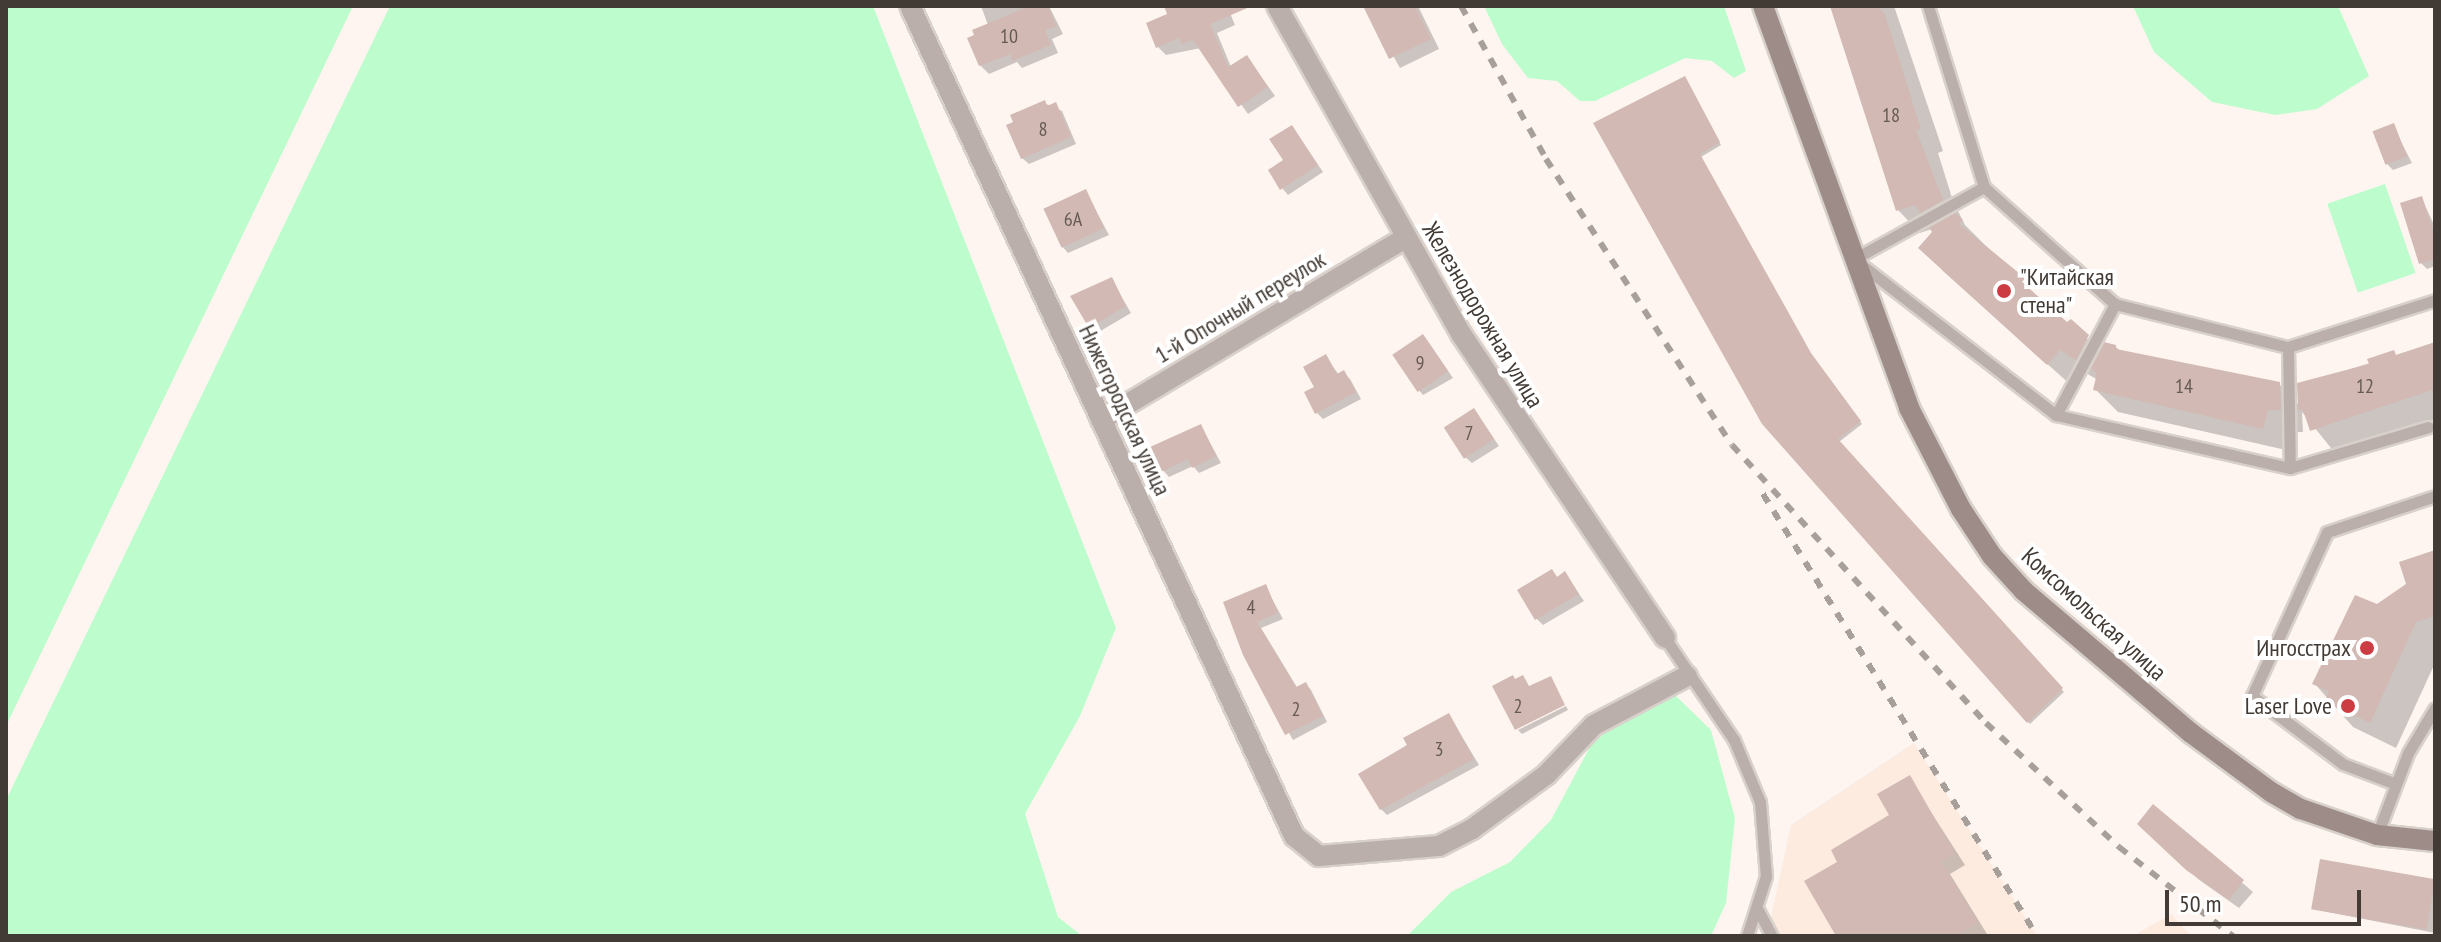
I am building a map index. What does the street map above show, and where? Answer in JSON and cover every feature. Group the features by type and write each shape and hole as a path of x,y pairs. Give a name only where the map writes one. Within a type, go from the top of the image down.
{"street":[{"name":"Нижегородская улица","path":"910,6 1294,836 1319,856 1439,846 1472,829 1546,775 1594,725 1687,676"},
{"name":"Железнодорожная улица","path":"1277,6 1405,238 1544,463 1665,638"},
{"name":"Комсомольская улица","path":"1763,6 1854,259 1931,456 2007,574 2233,767 2301,809 2377,835 2435,841"},
{"name":"1-й Опочный переулок","path":"1101,420 1405,238"}],"lane":[{"path":"1928,6 1984,187 2115,304 2288,347 2435,300"},
{"path":"1984,187 1854,259 2056,415 2290,468 2428,427"},
{"path":"2056,415 2115,304"},
{"path":"2288,347 2290,468"},
{"path":"2396,784 2343,764 2252,696 2327,532 2435,496"},
{"path":"1665,638 1687,676 1734,740 1760,802 1766,876 1758,910 1747,936"},
{"path":"2377,835 2396,784 2435,708"},
{"path":"1758,910 1772,936"}],"shaded area":[{"path":"1914,743 2037,936 1767,936 1791,825"},
{"path":"2171,914 2191,936 2133,936"}],"green space":[{"path":"6,6 353,6 6,726"},
{"path":"390,6 873,6 1116,628 1080,716 1025,814 1058,917 1082,936 6,936 6,800"},
{"path":"1484,6 1724,6 1746,71 1734,78 1712,61 1685,58 1595,101 1580,101 1557,81 1528,78 1502,44"},
{"path":"2133,6 2338,6 2369,76 2317,109 2275,115 2212,102 2154,52"},
{"path":"2385,184 2416,273 2358,293 2327,204"},
{"path":"1674,694 1711,730 1735,818 1726,903 1711,936 1407,936 1451,892 1510,862 1551,820 1591,745 1626,714"}],"building":[{"path":"1030,6 1048,6 1056,26 1045,30 1051,45 1012,61 1010,54 979,66 967,38 974,35 972,30"},
{"path":"1164,6 1252,6 1210,24 1228,67 1247,55 1268,87 1238,107 1193,40 1182,44 1179,38 1156,48 1146,23 1167,14"},
{"path":"1363,6 1415,6 1431,39 1389,59"},
{"path":"1830,6 1878,6 1885,15 1921,129 1916,130 1943,200 1920,213 1915,205 1896,211"},
{"path":"1685,76 1720,142 1700,154 1811,353 1861,421 1838,439 2063,688 2027,723 1762,424 1593,123"},
{"path":"1045,100 1047,106 1056,102 1071,137 1021,159 1006,125 1013,122 1010,115"},
{"path":"2394,123 2407,157 2385,165 2373,131"},
{"path":"1292,125 1318,165 1280,190 1268,170 1283,160 1269,139"},
{"path":"1086,189 1104,228 1062,248 1043,209"},
{"path":"2422,196 2435,237 2435,259 2419,264 2400,203"},
{"path":"1955,213 1963,220 1959,224 2025,278 2022,282 2067,322 2071,319 2089,335 2076,360 2060,350 2047,365 1918,248 1932,232 1929,227"},
{"path":"1112,277 1126,306 1089,328 1070,296"},
{"path":"1423,334 1448,371 1417,392 1392,355"},
{"path":"2104,342 2116,345 2116,349 2280,382 2281,410 2268,410 2263,429 2093,390 2097,373 2090,368"},
{"path":"2435,342 2435,389 2310,431 2303,410 2298,410 2297,383 2369,364 2367,359 2394,350 2396,355"},
{"path":"1326,354 1337,374 1344,370 1356,392 1315,414 1304,392 1314,387 1303,367"},
{"path":"1474,408 1494,439 1464,459 1444,428"},
{"path":"1201,424 1216,456 1192,468 1188,459 1161,472 1150,447"},
{"path":"2435,550 2435,616 2416,622 2370,723 2325,701 2329,691 2312,684 2355,595 2377,604 2406,584 2399,562"},
{"path":"1552,569 1557,577 1565,571 1579,594 1535,620 1517,590"},
{"path":"1266,584 1278,613 1257,622 1296,687 1306,682 1323,716 1285,735 1243,655 1223,602"},
{"path":"1513,675 1515,679 1523,675 1529,686 1551,676 1565,705 1515,730 1492,686"},
{"path":"1449,713 1474,759 1380,810 1358,774 1407,745 1403,738"},
{"path":"1910,775 1955,854 1941,862 1978,922 1955,936 1836,936 1804,881 1837,862 1831,850 1889,815 1877,794"},
{"path":"2153,804 2244,880 2229,900 2186,870 2137,824"},
{"path":"2320,859 2435,879 2426,930 2311,909"}],"railway":[{"path":"1461,6 1546,159 1732,445 1986,723 2119,847 2233,936"},
{"path":"1763,494 2037,936"}],"place":[{"name":"\"Китайская стена\"","path":"2004,291"},
{"name":"Ингосстрах","path":"2367,648"},
{"name":"Laser Love","path":"2348,706"}]}
